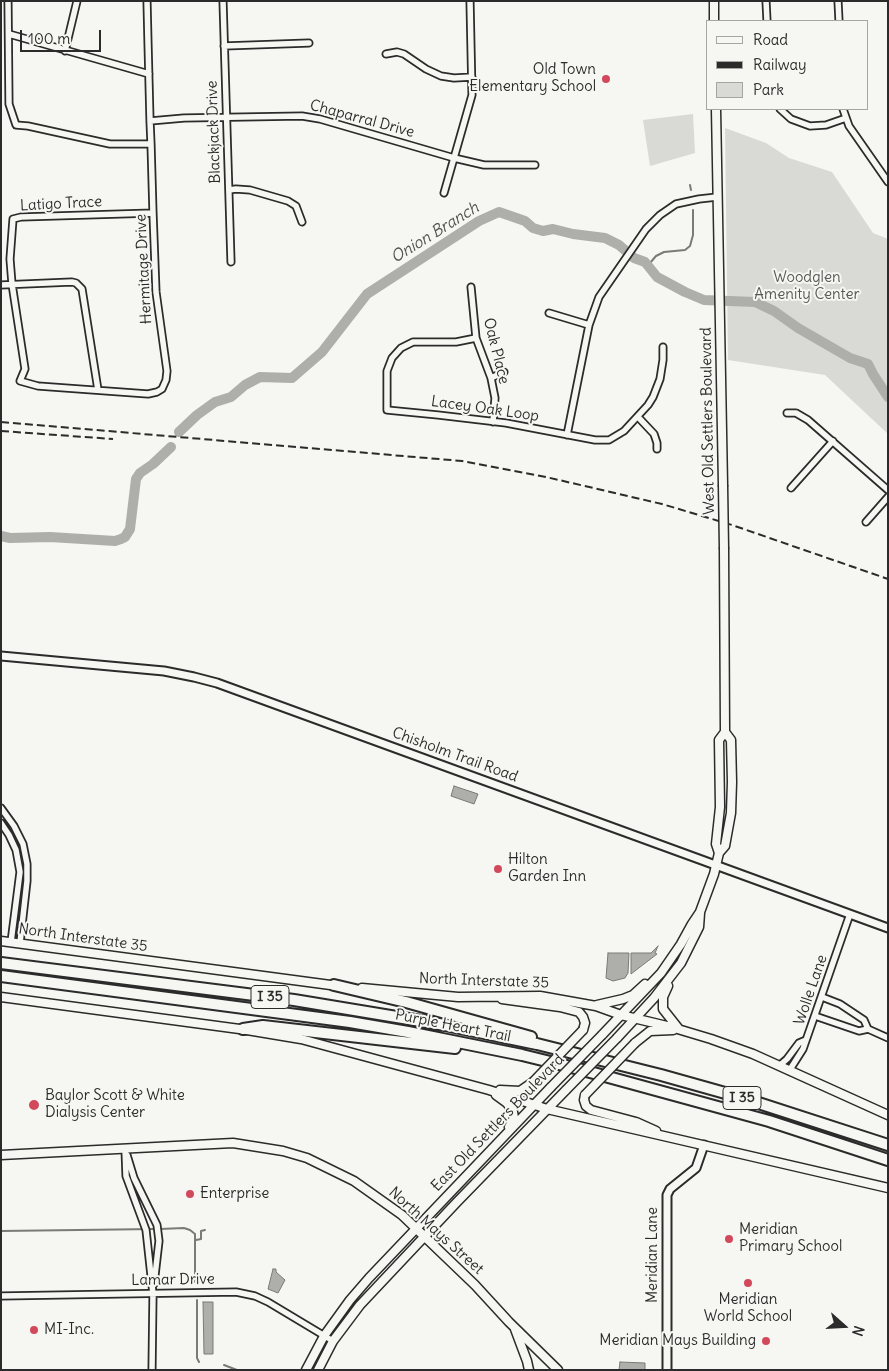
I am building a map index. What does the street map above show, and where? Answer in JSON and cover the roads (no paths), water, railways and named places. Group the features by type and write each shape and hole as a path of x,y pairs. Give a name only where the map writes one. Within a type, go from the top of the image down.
{"highway":[{"name":"Purple Heart Trail","path":"1,963 294,1000 445,1025 537,1044 642,1070 743,1098 888,1144"},
{"name":"Purple Heart Trail","path":"1,976 350,1022 522,1055 770,1121 888,1160"},
{"path":"334,985 406,1002 642,1070"},
{"path":"243,1029 263,1026 413,1042 478,1052 553,1069 579,1069"}],"main road":[{"path":"714,1 714,20"},
{"name":"West Old Settlers Boulevard","path":"661,974 700,912 719,853 725,846 731,814 731,740 725,732 724,549 716,110"},
{"name":"West Old Settlers Boulevard","path":"719,853 716,844 720,807 719,740 725,732"},
{"name":"West Old Settlers Boulevard","path":"547,1109 637,1018 681,963 699,927 700,912"},
{"name":"North Interstate 35","path":"1,941 334,985 458,997 540,996 596,1006 621,1015 680,1029 753,1054 888,1115"},
{"path":"680,1029 668,1017 662,1004 663,997 681,963"},
{"path":"596,1006 632,995 661,974"},
{"name":"East Old Settlers Boulevard","path":"306,1370 324,1336 356,1292 661,974"},
{"path":"1,997 243,1029 301,1039 488,1090 547,1109 888,1188"},
{"path":"484,997 571,1009 579,1012 585,1023 583,1030 533,1082 520,1091 488,1090"},
{"path":"676,1139 636,1122 591,1110 586,1106 584,1100 586,1095 645,1033 680,1029"},
{"path":"488,1090 507,1103 513,1112 514,1118 512,1124 492,1149"},
{"name":"East Old Settlers Boulevard","path":"318,1370 333,1341 360,1305 547,1109"},
{"name":"North Mays Street","path":"1,1155 227,1143 283,1150 328,1167 386,1202 416,1228 476,1286 553,1368"},
{"path":"515,1327 529,1370"}],"street":[{"path":"8,1 9,104 16,125 110,144 151,144"},
{"path":"65,51 77,1"},
{"name":"Hermitage Drive","path":"20,381 38,386 152,394 162,389 166,380 167,371 156,292 147,1"},
{"name":"Blackjack Drive","path":"223,1 231,262"},
{"path":"444,193 470,105 472,77 470,1"},
{"path":"766,1 767,20"},
{"path":"838,1 838,20"},
{"path":"9,34 149,74"},
{"path":"224,46 309,43"},
{"path":"386,54 397,52 404,54 426,69 441,76 454,78 472,77"},
{"path":"781,110 791,119 810,126 826,125 846,118"},
{"path":"843,110 846,118 888,182"},
{"name":"Chaparral Drive","path":"150,121 184,118 290,115 311,117 484,165 535,165"},
{"path":"229,190 243,189 288,201 296,206 302,222"},
{"path":"567,434 589,325 599,297 646,229 660,215 676,204 717,197"},
{"name":"Latigo Trace","path":"20,381 25,370 10,259 13,219 21,217 153,213"},
{"path":"1,285 72,282 82,288 98,390"},
{"name":"Oak Place","path":"471,287 476,338 491,378 495,398 494,422"},
{"path":"548,313 589,325"},
{"name":"Lacey Oak Loop","path":"476,338 456,342 413,342 401,348 392,358 387,371 387,410 438,414 595,440 609,440 621,434 648,405 657,388 663,360 663,347"},
{"path":"491,378 504,372"},
{"path":"787,413 802,416 888,490"},
{"path":"638,417 654,434 657,449"},
{"path":"791,488 833,441"},
{"path":"866,522 888,496"},
{"name":"Chisholm Trail Road","path":"1,656 164,672 202,679 522,793 888,928"},
{"path":"1,808 14,826 23,844 27,864 27,881 20,943"},
{"path":"1,823 10,835 16,850 20,872 11,942"},
{"path":"16,906 24,907"},
{"name":"Wolle Lane","path":"789,1071 803,1049 850,914"},
{"path":"822,998 840,1004 864,1020 868,1029"},
{"path":"815,1016 859,1031 868,1029 888,1038"},
{"path":"779,1066 799,1043 806,1040"},
{"name":"Meridian Lane","path":"667,1370 668,1195 670,1189 696,1168 704,1145"},
{"name":"Meridian Lane","path":"701,1154 713,1147"},
{"path":"125,1149 126,1176 146,1230 153,1294"},
{"path":"125,1149 134,1178 157,1225 158,1251 153,1294 152,1370"},
{"name":"Lamar Drive","path":"1,1296 246,1293 268,1302 333,1341"}],"waterway":[{"path":"690,185 691,190"},
{"path":"645,262 650,263 656,256 664,252 685,250 690,246 693,235 693,210"},
{"name":"Onion Branch","path":"179,432 197,415 215,402 231,397 245,385 260,377 292,378 322,352 367,294 479,221 499,212 525,221 533,228 543,231 553,229 573,234 605,238 619,245 634,258 645,262 657,277 704,300 755,302 774,311 798,328 850,358 868,364 888,397"},
{"name":"Onion Branch","path":"1,536 10,538 50,537 115,541 125,537 130,529 136,479 140,473 171,447"},
{"path":"160,1229 184,1228 195,1234 195,1282"},
{"path":"1,1231 155,1229"},
{"path":"196,1240 201,1239 201,1231 205,1230"},
{"path":"197,1300 197,1358 199,1362"},
{"path":"224,1365 237,1370"}],"railway":[{"path":"1,422 462,461 546,477 662,504 732,525 888,579"},
{"path":"1,431 113,439"}],"place":[{"name":"Old Town Elementary School","path":"606,79"},
{"name":"Hilton Garden Inn","path":"498,869"},
{"name":"Baylor Scott & White Dialysis Center","path":"34,1105"},
{"name":"Enterprise","path":"190,1194"},
{"name":"Meridian Primary School","path":"729,1239"},
{"name":"Meridian World School","path":"748,1283"},
{"name":"MI-Inc.","path":"34,1330"},
{"name":"Meridian Mays Building","path":"766,1341"}],"park label":[{"name":"Woodglen Amenity Center","path":"807,286"}]}
